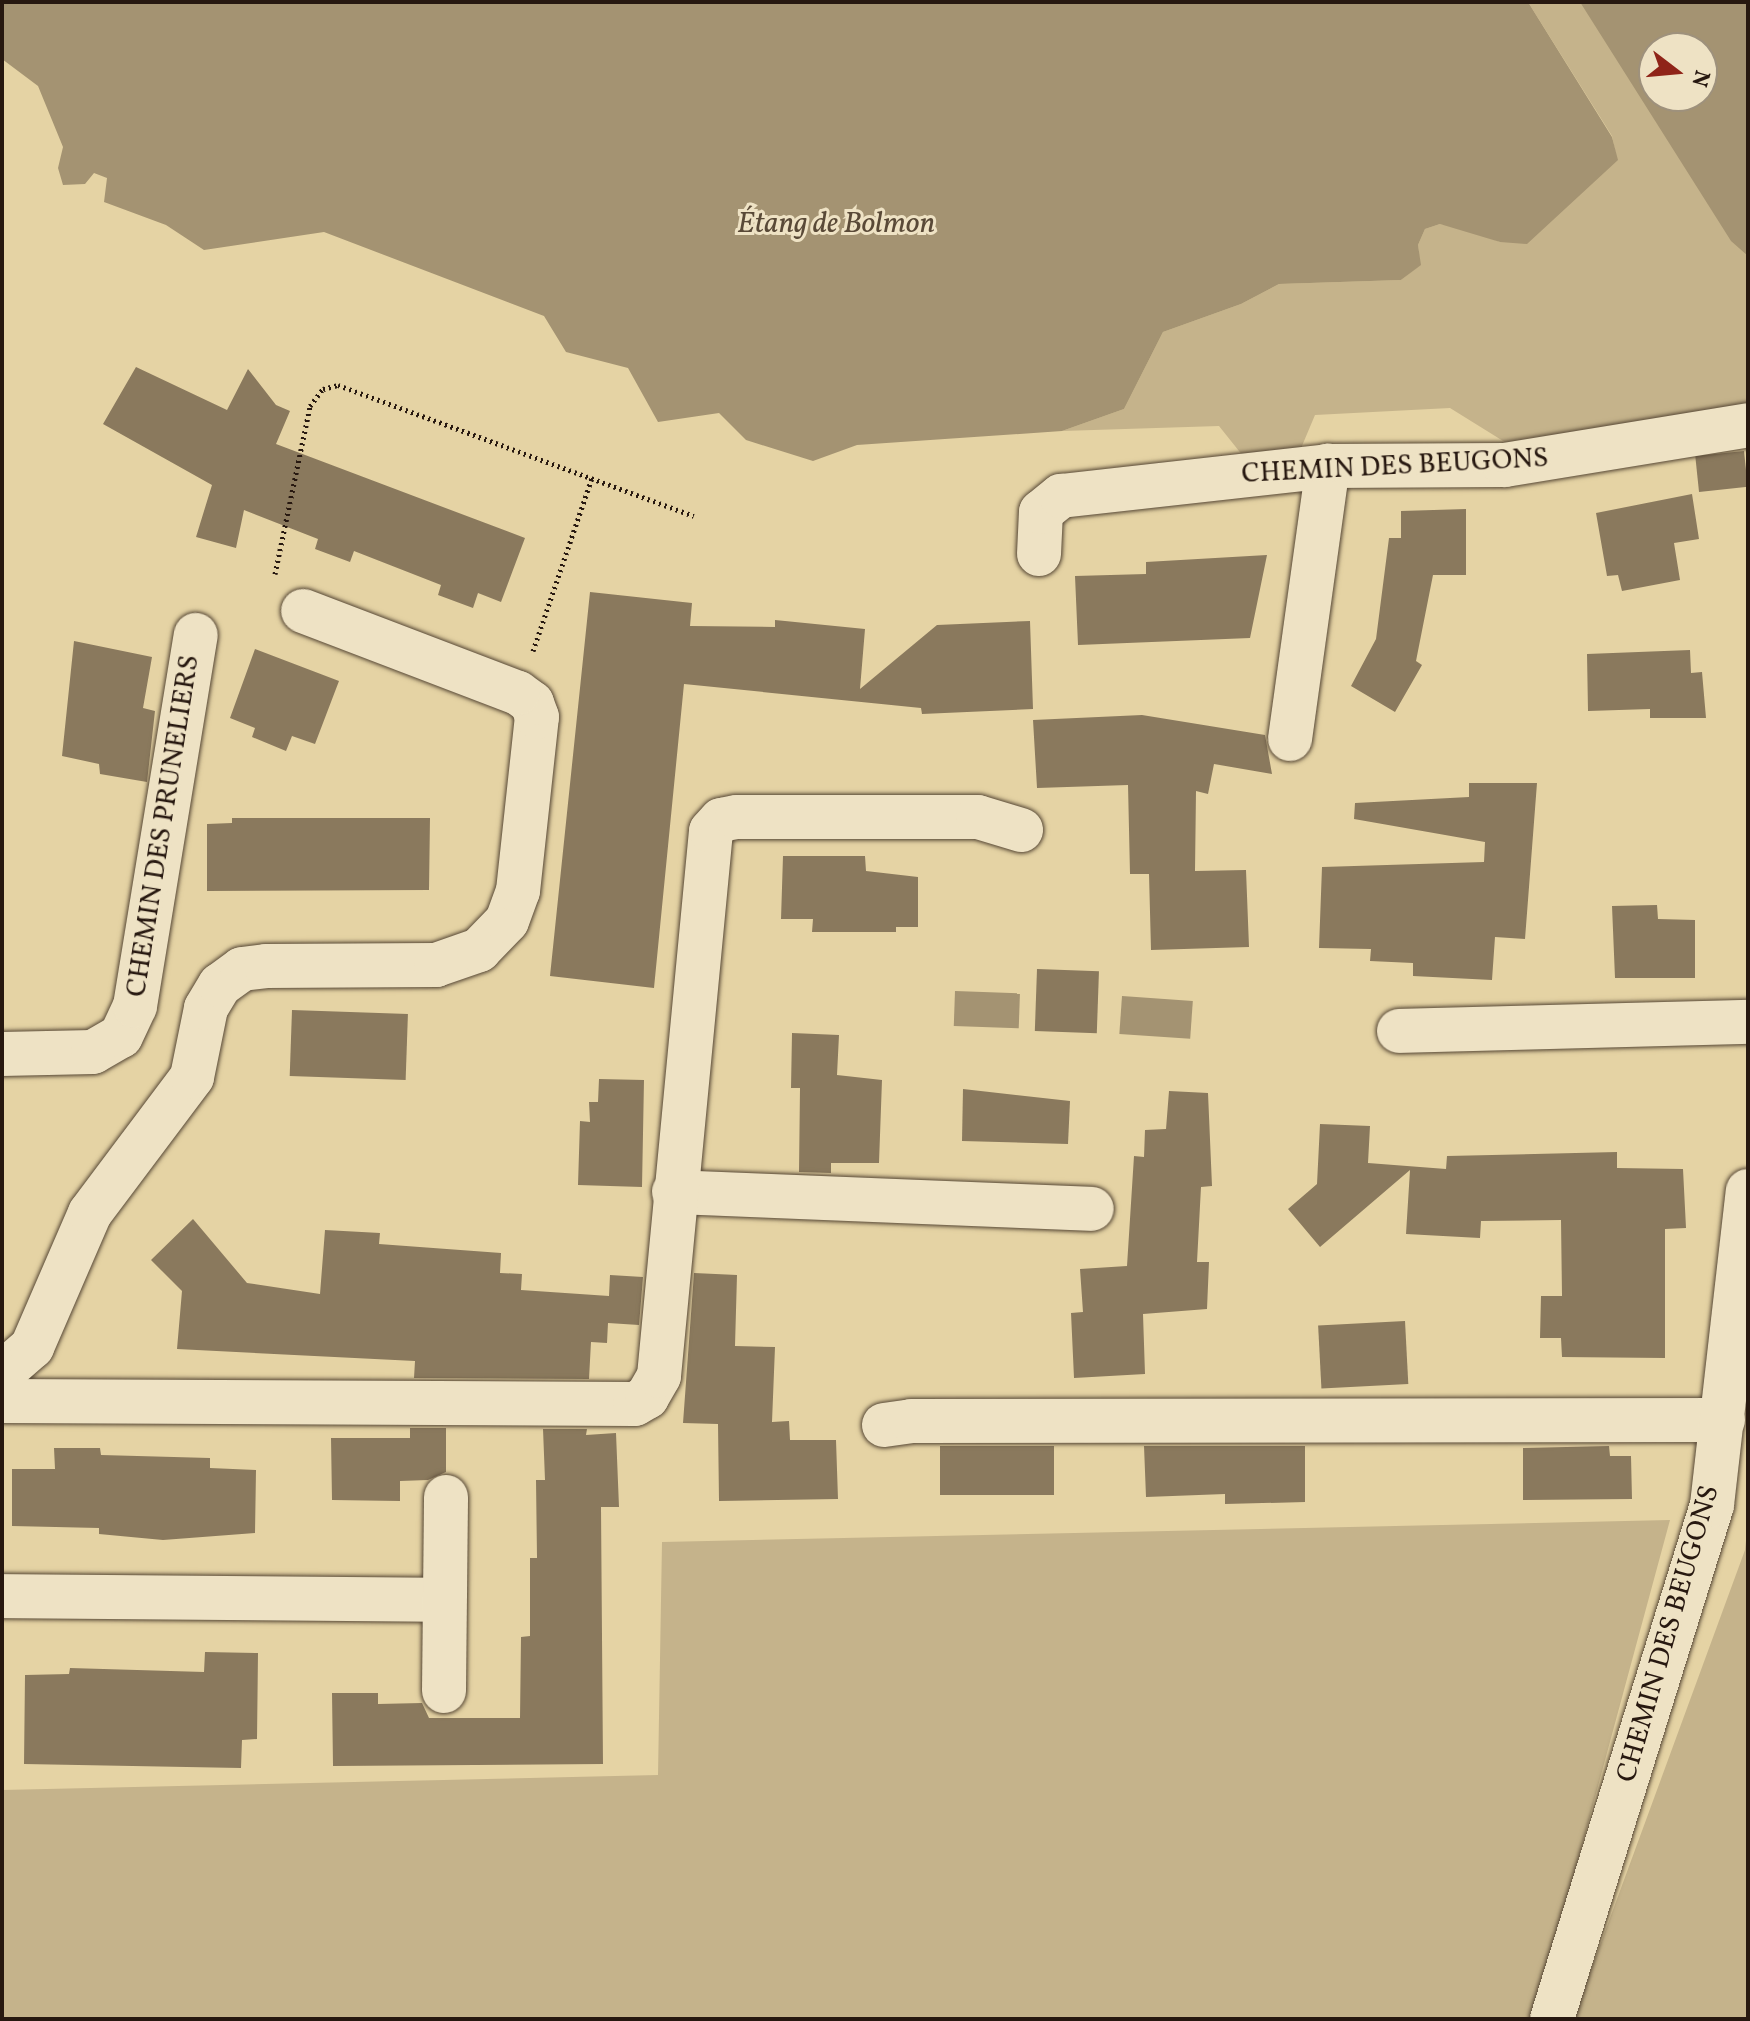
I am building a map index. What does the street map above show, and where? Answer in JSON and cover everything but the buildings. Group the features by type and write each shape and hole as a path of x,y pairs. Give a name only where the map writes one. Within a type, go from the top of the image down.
{"street":[{"name":"CHEMIN DES BEUGONS","path":"1039,554 1041,512 1061,496 1328,466 1505,465 1748,425"},
{"path":"1290,739 1328,466"},
{"path":"2,1373 32,1347 90,1213 192,1077 206,1008 220,985 242,969 266,966 436,965 479,950 507,921 518,891 537,717 532,703 518,693 303,611"},
{"name":"CHEMIN DES PRUNELIERS","path":"2,1054 93,1052 121,1036 135,1006 196,635"},
{"path":"2,1401 624,1408 647,1397 659,1376 674,1192 711,831 721,820 978,817 1021,830"},
{"path":"1399,1031 1748,1022"},
{"name":"CHEMIN DES BEUGONS","path":"1552,2019 1712,1505 1748,1191"},
{"path":"674,1192 1092,1209"},
{"path":"884,1425 911,1421 1723,1420"},
{"path":"444,1691 446,1497"},
{"path":"2,1596 444,1600"}],"path":[{"path":"303,611 279,598 274,588 310,406 323,389 338,385 694,516"},
{"path":"518,693 592,478"}],"shaded area":[{"path":"1528,2 1748,2 1748,411 1516,449 1450,408 1315,415 1299,453 1247,461 1219,426 1062,431 1124,409 1163,332 1241,304 1279,284 1401,280 1420,265 1418,245 1425,229 1440,224 1462,227 1500,242 1617,160 1612,136"},
{"path":"1670,1520 1535,2019 2,2019 2,1790 658,1775 662,1542"},
{"path":"1748,1522 1748,2019 1573,2019 1745,1550"}],"water":[{"name":"Étang de Bolmon","path":"2,2 1528,2 1612,137 1618,160 1527,244 1500,242 1440,224 1425,229 1418,245 1421,265 1401,280 1279,284 1241,304 1163,332 1124,409 1062,431 857,445 813,461 746,440 719,413 658,422 628,368 566,352 544,316 324,232 204,250 166,225 104,202 107,178 94,173 85,184 63,185 58,168 63,147 38,86 2,59"},
{"path":"1580,2 1748,2 1748,256 1731,241 1649,112 1718,112 1718,32 1638,32 1638,94"},
{"path":"955,991 1020,993 1019,1028 954,1026"},
{"path":"1122,996 1193,1001 1190,1039 1119,1034"}]}
